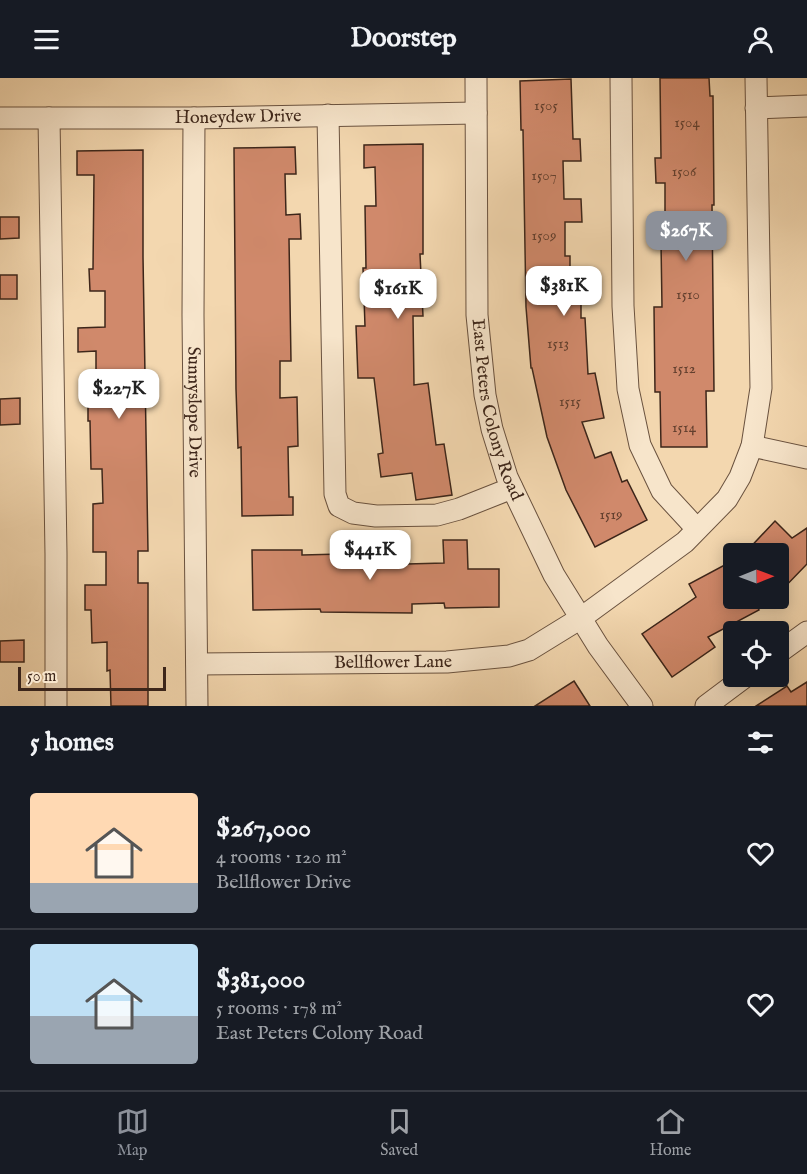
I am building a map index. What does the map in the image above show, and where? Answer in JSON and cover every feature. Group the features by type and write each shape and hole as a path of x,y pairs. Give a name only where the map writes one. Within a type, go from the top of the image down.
{"street":[{"name":"East Peters Colony Road","path":"476,78 478,327 489,418 507,477 554,574 598,646 642,706"},
{"path":"621,78 623,306 628,389 640,445 662,491 697,529"},
{"name":"Bellflower Lane","path":"197,664 447,662 509,656 529,650 581,618 685,542 727,500 740,477 752,446 761,388 756,78"},
{"path":"756,108 807,106"},
{"name":"Honeydew Drive","path":"0,118 194,118 476,113"},
{"path":"328,115 335,494 339,506 353,513 376,516 437,515 459,509 512,488"},
{"path":"49,118 56,554 56,706"},
{"name":"Sunnyslope Drive","path":"194,118 196,706"},
{"path":"752,446 807,458"},
{"path":"789,645 807,632"},
{"path":"706,706 731,687"}],"building":[{"path":"660,78 709,78 710,96 713,96 714,391 706,391 707,447 661,447 660,392 655,392 654,307 662,307 661,243 662,220 665,220 665,183 656,183 655,158 661,158"},
{"path":"571,79 573,139 580,139 581,161 563,161 564,199 581,199 582,222 565,222 565,256 570,256 570,284 581,283 581,318 585,318 588,374 595,373 604,418 582,422 595,458 611,452 622,482 627,480 647,520 595,547 566,490 547,437 531,368 526,307 520,81"},
{"path":"423,144 423,254 420,254 423,316 413,316 414,385 428,383 436,445 444,444 452,495 416,500 412,473 381,477 378,454 383,453 374,378 358,378 356,326 365,326 363,268 366,268 365,206 376,206 375,167 364,168 364,145"},
{"path":"295,147 296,174 285,174 286,215 300,214 301,239 289,239 291,361 280,361 280,398 297,397 298,446 288,447 289,497 293,497 293,515 242,516 241,447 238,448 236,389 234,148"},
{"path":"143,150 148,551 138,551 138,583 148,583 148,706 111,706 110,670 107,671 107,642 92,643 91,610 85,610 85,585 106,585 106,552 93,552 93,504 103,503 102,469 91,469 90,421 88,421 88,387 96,387 96,351 78,352 78,328 105,327 105,291 90,291 89,269 93,269 94,175 77,175 77,151"},
{"path":"0,217 19,217 19,238 0,239"},
{"path":"0,275 17,275 17,299 0,299"},
{"path":"20,398 20,424 0,425 0,399"},
{"path":"775,521 792,538 807,528 807,564 789,583 789,543 754,543"},
{"path":"443,540 467,540 468,569 499,569 499,607 445,608 444,603 412,604 412,613 321,612 320,609 253,610 252,550 302,550 302,555 382,553 382,546 407,546 407,564 444,563"},
{"path":"723,566 723,609 759,610 738,621 723,621 723,629 708,637 715,647 672,677 642,634 696,597 689,584"},
{"path":"24,640 24,662 0,662 0,641"},
{"path":"574,681 590,706 535,706"},
{"path":"807,682 807,706 756,706 785,687 791,692"}]}
